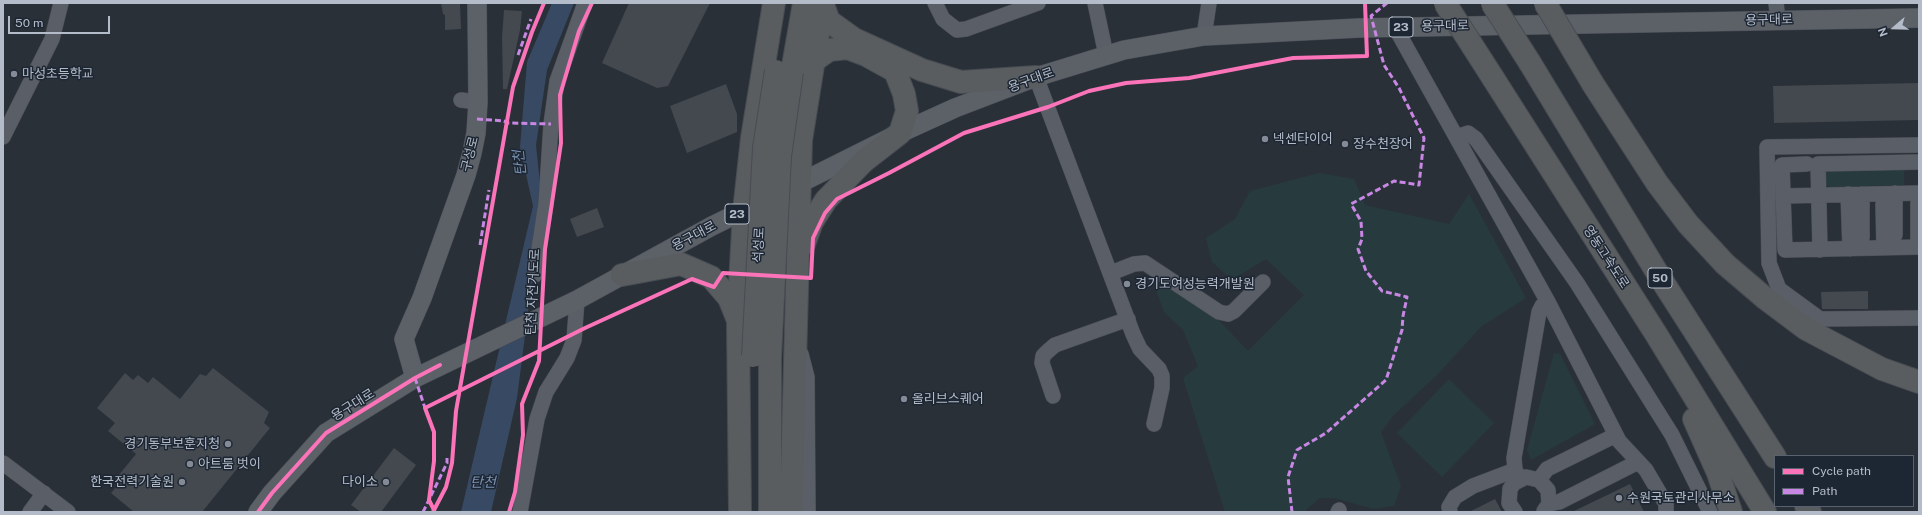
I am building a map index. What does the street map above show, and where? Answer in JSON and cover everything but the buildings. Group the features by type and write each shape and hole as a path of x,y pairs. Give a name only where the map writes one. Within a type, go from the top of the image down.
{"highway":[{"path":"740,512 738,321 744,211 752,138 774,3"},
{"name":"석성로","path":"752,512 762,357 780,156 788,3"},
{"name":"영동고속도로","path":"1445,3 1656,334 1765,512"},
{"name":"50","path":"1492,3 1661,279 1774,455"},
{"path":"1546,3 1592,84 1657,183 1688,224 1725,264 1766,299 1806,329 1882,369 1919,382"},
{"path":"791,512 802,182 801,140 815,60 816,4"},
{"path":"816,4 829,21 854,39 922,70 961,82 1036,76"},
{"name":"석성로","path":"784,71 816,4"},
{"path":"798,277 803,247 812,222 826,200 864,161 900,132 907,111 904,94 895,72 866,55 847,48 830,50 815,60"},
{"path":"761,90 766,106 772,112 780,113 796,109 809,96"},
{"path":"622,275 681,264 711,277 729,298 738,321"},
{"path":"738,321 751,304 762,305 782,314 788,320 796,335"},
{"path":"1656,334 1684,393 1718,473 1731,512"},
{"name":"석성로","path":"762,357 770,512"}],"main road":[{"name":"구성로","path":"415,378 404,339 422,298 472,153 469,101 477,3"},
{"name":"용구대로","path":"258,512 272,493 326,433 415,378 577,300 712,226 900,132 954,108 1036,76 1106,55 1124,50 1204,36 1395,27 1777,12 1919,18"}],"street":[{"path":"6,131 52,39 61,3"},
{"path":"535,275 546,203 551,124 557,81 585,3"},
{"path":"762,3 765,7 769,33"},
{"path":"935,3 943,19 957,30 1038,3"},
{"path":"1095,3 1106,55"},
{"path":"1204,36 1210,3"},
{"path":"1395,27 1548,302 1619,441 1646,470 1666,504 1666,512"},
{"path":"1036,76 1140,349 1159,369 1162,376 1162,388 1154,424"},
{"path":"1456,137 1468,133 1476,139 1577,283 1672,435 1710,512"},
{"path":"1919,145 1767,147 1769,263 1779,289 1820,319 1919,318"},
{"path":"1820,250 1818,164 1919,162"},
{"path":"1807,164 1782,165 1785,250 1918,247"},
{"path":"1784,196 1895,193"},
{"path":"1884,248 1892,218 1895,193"},
{"path":"1892,218 1895,193"},
{"path":"1850,249 1844,218 1855,194"},
{"path":"1855,194 1892,218 1918,247"},
{"path":"1111,273 1134,264 1145,263 1219,312 1228,314 1234,311 1264,282"},
{"path":"520,512 537,419 546,392 567,358 574,340 577,300"},
{"path":"1515,512 1509,503 1510,489 1517,475 1514,458 1539,312 1542,306 1548,302"},
{"path":"1053,396 1042,363 1043,356 1048,350 1055,345 1128,319"},
{"path":"796,335 807,377 808,512"},
{"path":"1539,480 1547,468 1616,435"},
{"path":"1546,508 1638,462"},
{"path":"3,463 68,512"},
{"path":"1450,512 1449,507 1455,497 1473,486 1517,475 1539,480 1548,490 1546,508"},
{"path":"30,512 44,493"}],"green space":[{"path":"1904,165 1904,185 1830,187 1826,185 1824,174 1826,169"},
{"path":"1319,173 1354,179 1365,205 1449,224 1469,194 1526,298 1482,326 1437,375 1393,416 1381,432 1401,486 1394,506 1373,509 1335,498 1320,498 1304,512 1225,512 1183,378 1198,366 1183,330 1164,312 1151,276 1214,315 1248,351 1304,295 1266,259 1232,280 1212,262 1206,238 1235,219 1250,191"},
{"path":"1554,353 1560,354 1595,424 1531,460 1527,450"},
{"path":"1449,379 1494,423 1442,477 1397,433"}],"water":[{"name":"탄천","path":"552,3 574,3 547,70 536,145 542,203 517,398 491,512 461,512 533,206 520,147 527,62"}],"marked path":[{"path":"1292,512 1288,477 1297,450 1326,433 1386,380 1402,330 1407,297 1382,291 1366,271 1358,249 1362,239 1361,221 1351,204 1394,181 1419,185 1424,138 1399,88 1384,65 1371,16 1387,3"},
{"path":"518,55 531,19"},
{"path":"477,119 504,121 507,123 551,124"},
{"path":"480,245 489,190"},
{"path":"415,378 425,408"},
{"path":"423,512 447,463 447,458"}],"cycle path":[{"path":"433,512 446,487 452,463 456,411 513,87 532,32 544,3"},
{"name":"탄천 자전거도로","path":"509,512 515,492 523,435 522,404 539,361 545,249 561,143 560,95 579,31 592,3"},
{"path":"434,510 429,500 434,461 434,432 425,408 585,328 692,279 714,287 723,273 811,278 813,238 825,213 837,199 964,133 1048,107 1089,91 1126,83 1189,78 1293,58 1367,56 1365,3"},
{"path":"258,512 272,493 326,433 415,378 440,365"}],"place":[{"name":"마성초등학교","path":"14,74"},
{"name":"넥센타이어","path":"1265,139"},
{"name":"장수천장어","path":"1345,144"},
{"name":"경기도여성능력개발원","path":"1127,284"},
{"name":"올리브스퀘어","path":"904,399"},
{"name":"경기동부보훈지청","path":"228,444"},
{"name":"아트룸 벗이","path":"190,464"},
{"name":"한국전력기술원","path":"182,482"},
{"name":"다이소","path":"386,482"},
{"name":"수원국토관리사무소","path":"1619,498"}]}
